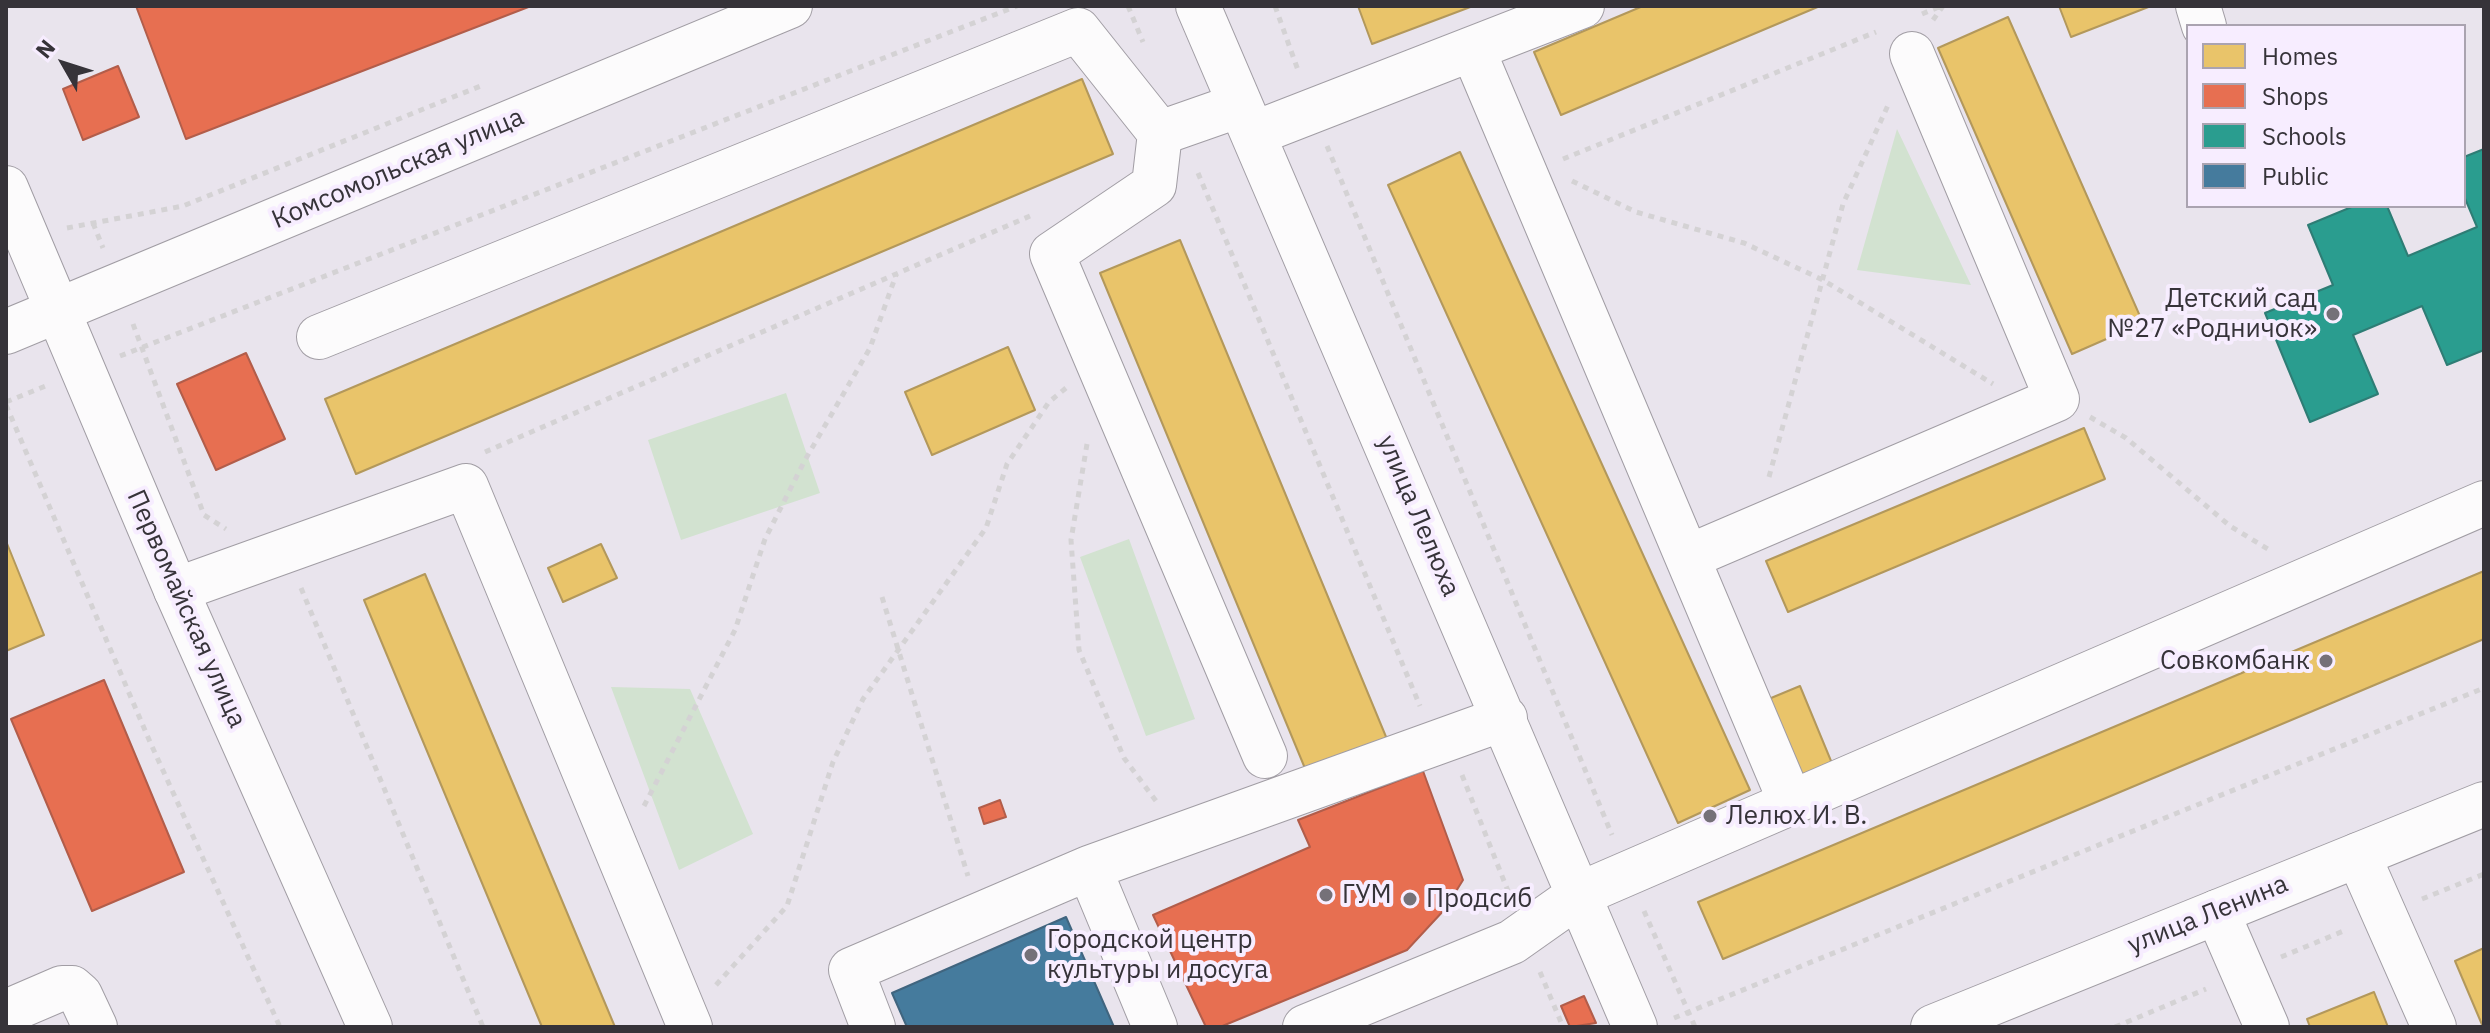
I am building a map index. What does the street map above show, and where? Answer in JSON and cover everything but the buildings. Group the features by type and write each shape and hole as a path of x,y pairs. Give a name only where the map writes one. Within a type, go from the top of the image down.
{"street":[{"name":"Комсомольская улица","path":"6,332 790,6"},
{"name":"улица Лелюха","path":"1198,6 1580,894 1650,1025"},
{"path":"1170,130 1312,111 1582,6"},
{"path":"319,337 1078,30 1170,130"},
{"path":"1688,557 2046,404 1902,34"},
{"path":"1473,50 1530,160 1688,557 1791,803"},
{"path":"1170,130 1154,185 1052,254 1265,756"},
{"name":"Первомайская улица","path":"6,188 176,590 370,1027"},
{"path":"176,590 466,486 688,1023"},
{"path":"1305,1027 1512,942 1580,894 2484,503"},
{"path":"873,1027 851,970 1089,868 1505,718"},
{"name":"улица Ленина","path":"1933,1027 2484,804"},
{"path":"2358,855 2434,1027"},
{"path":"1089,868 1155,1027"},
{"path":"2217,912 2267,1027"},
{"path":"6,1012 62,988 72,988 80,995 95,1027"}],"path":[{"path":"280,1027 150,742 6,404 1017,6"},
{"path":"1128,6 1145,46"},
{"path":"1275,6 1312,111 1686,1013 1695,1027"},
{"path":"1530,160 1902,34 1941,6"},
{"path":"1755,528 1843,204 1902,34"},
{"path":"26,236 183,206 491,82"},
{"path":"1170,130 1436,743 1457,764 1563,1027"},
{"path":"1530,160 1636,212 1744,243 1823,280 2046,404 2126,438 2230,526 2313,577"},
{"path":"466,486 455,465 1041,211"},
{"path":"93,223 204,515 295,574 483,1027"},
{"path":"619,855 735,630 765,539 805,460 870,348 896,274"},
{"path":"688,1023 787,906 833,762 863,699 986,528 1007,464 1049,402 1103,375"},
{"path":"1103,375 1088,435 1071,540 1079,650 1124,758 1181,835"},
{"path":"882,597 980,915"},
{"path":"1650,1025 2484,688"},
{"path":"2115,1027 2484,874"}],"green space":[{"path":"1897,129 1971,285 1857,270"},
{"path":"786,393 820,493 681,540 648,440"},
{"path":"1129,539 1195,719 1146,736 1080,557"},
{"path":"611,687 690,689 753,834 679,870"}],"place":[{"name":"Детский сад №27 «Родничок»","path":"2333,314"},
{"name":"Совкомбанк","path":"2326,661"},
{"name":"Лелюх И. В.","path":"1710,816"},
{"name":"ГУМ","path":"1326,895"},
{"name":"Продсиб","path":"1410,899"},
{"name":"Городской центр культуры и досуга","path":"1031,955"}]}
